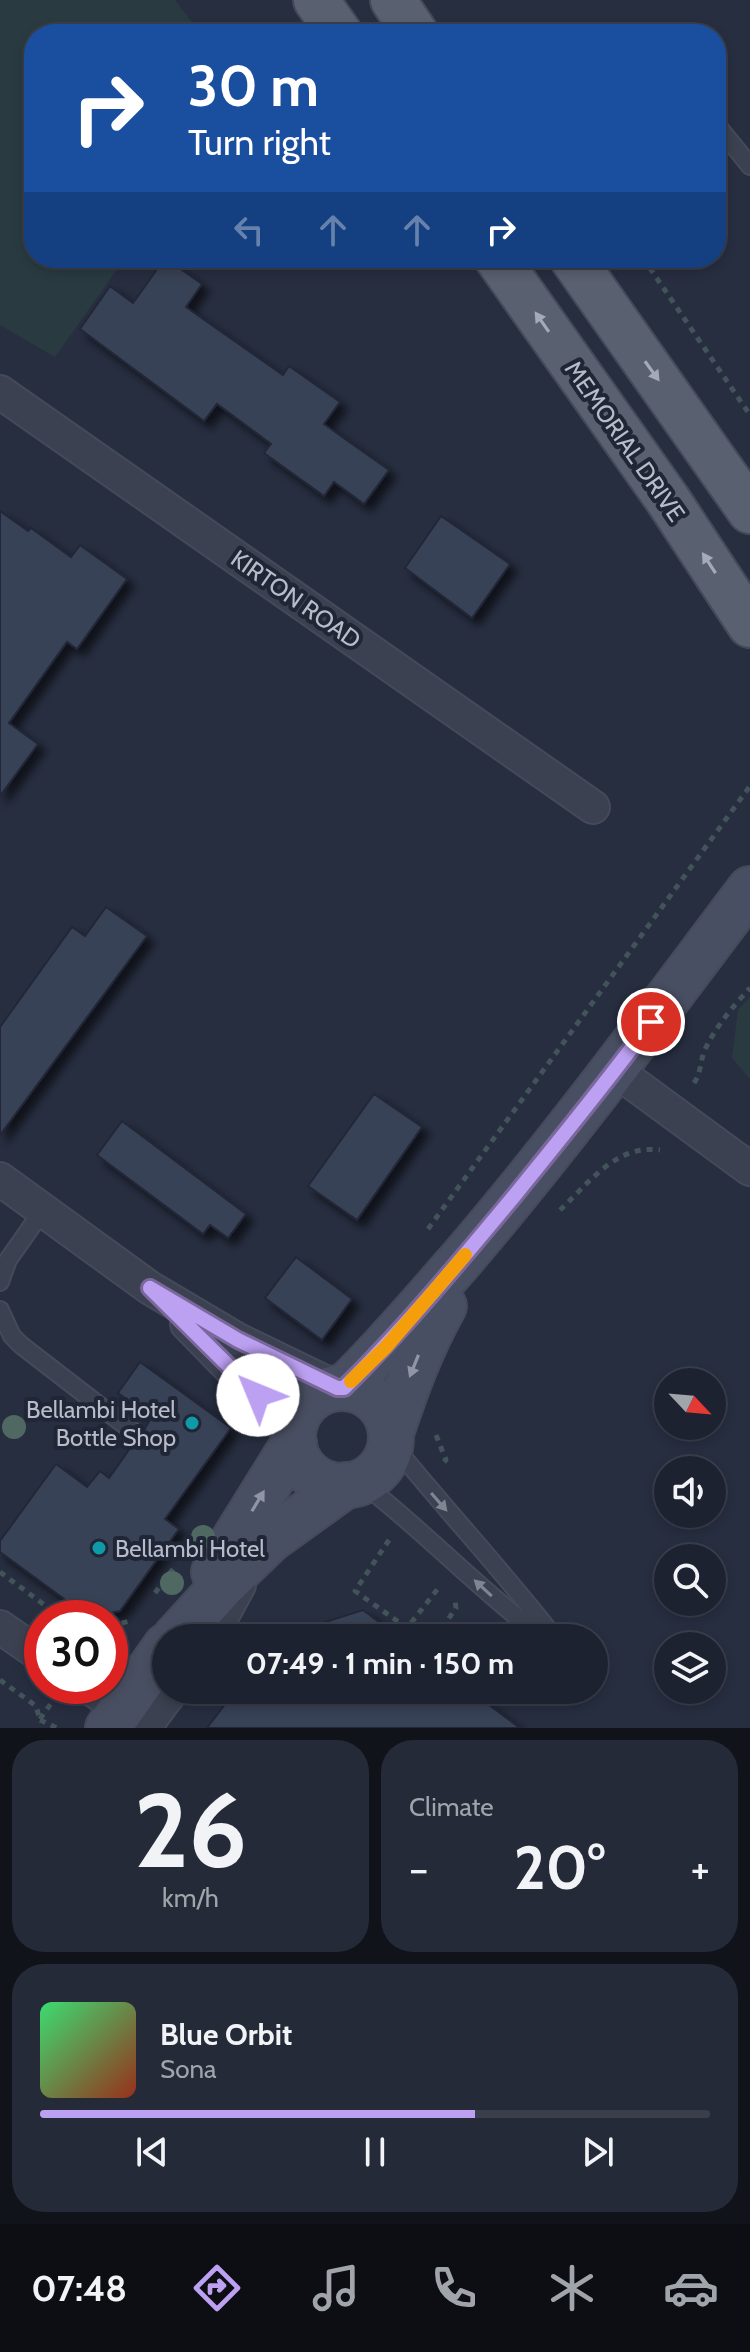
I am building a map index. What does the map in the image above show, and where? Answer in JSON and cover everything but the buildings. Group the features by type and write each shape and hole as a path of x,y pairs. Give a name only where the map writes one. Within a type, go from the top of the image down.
{"main road":[{"path":"316,0 333,24"},
{"path":"393,0 409,24"},
{"name":"MEMORIAL DRIVE","path":"504,268 668,500 750,625"},
{"path":"579,268 750,511"},
{"path":"681,412 750,476"},
{"path":"340,1388 386,1347 491,1224 615,1070 750,889"},
{"path":"669,997 750,933"},
{"path":"194,1624 271,1539 308,1510 372,1475 381,1466 425,1339 491,1224"},
{"path":"353,1483 332,1485 306,1470 298,1457 294,1438 296,1419 303,1408 324,1391 340,1388 358,1390 381,1407 391,1437"},
{"path":"185,1624 294,1438"},
{"path":"115,1713 152,1671"}],"street":[{"name":"KIRTON ROAD","path":"0,392 593,807"},
{"path":"615,1070 750,1169"},
{"path":"0,1179 150,1288 238,1340 340,1388"},
{"path":"150,1288 294,1438"},
{"path":"217,1624 253,1557"},
{"path":"0,1627 24,1644"}],"lane":[{"path":"726,136 750,166"},
{"path":"0,1282 8,1260 43,1210"},
{"path":"0,1310 12,1336 21,1345 135,1433"},
{"path":"391,1437 424,1483 544,1624"},
{"path":"353,1483 397,1510 525,1624"}],"path":[{"path":"650,268 750,415"},
{"path":"424,1235 750,786"},
{"path":"694,1083 704,1051 750,988"},
{"path":"553,1217 613,1159 632,1151 664,1150"},
{"path":"424,1483 446,1460 434,1424"},
{"path":"397,1510 377,1532 390,1541 355,1591 401,1624"},
{"path":"151,1599 178,1562"},
{"path":"0,1572 38,1600"},
{"path":"410,1624 439,1585 455,1600 456,1608 445,1624"},
{"path":"128,1621 132,1620"},
{"path":"0,1680 36,1706 40,1720 57,1728"},
{"path":"40,1720 51,1704"}],"shaded area":[{"path":"0,0 175,0 193,24 24,24 24,268 118,268 55,357 0,325"},
{"path":"750,997 750,1079 732,1058 738,1010"}],"slow traffic":[{"path":"351,1381 386,1347 465,1255"}],"place":[{"name":"Bellambi Hotel Bottle Shop","path":"192,1423"},
{"name":"Bellambi Hotel","path":"99,1548"}],"route":[{"path":"258,1395 150,1288 238,1340 337,1388 344,1388 386,1347 491,1224 651,1022"}]}
